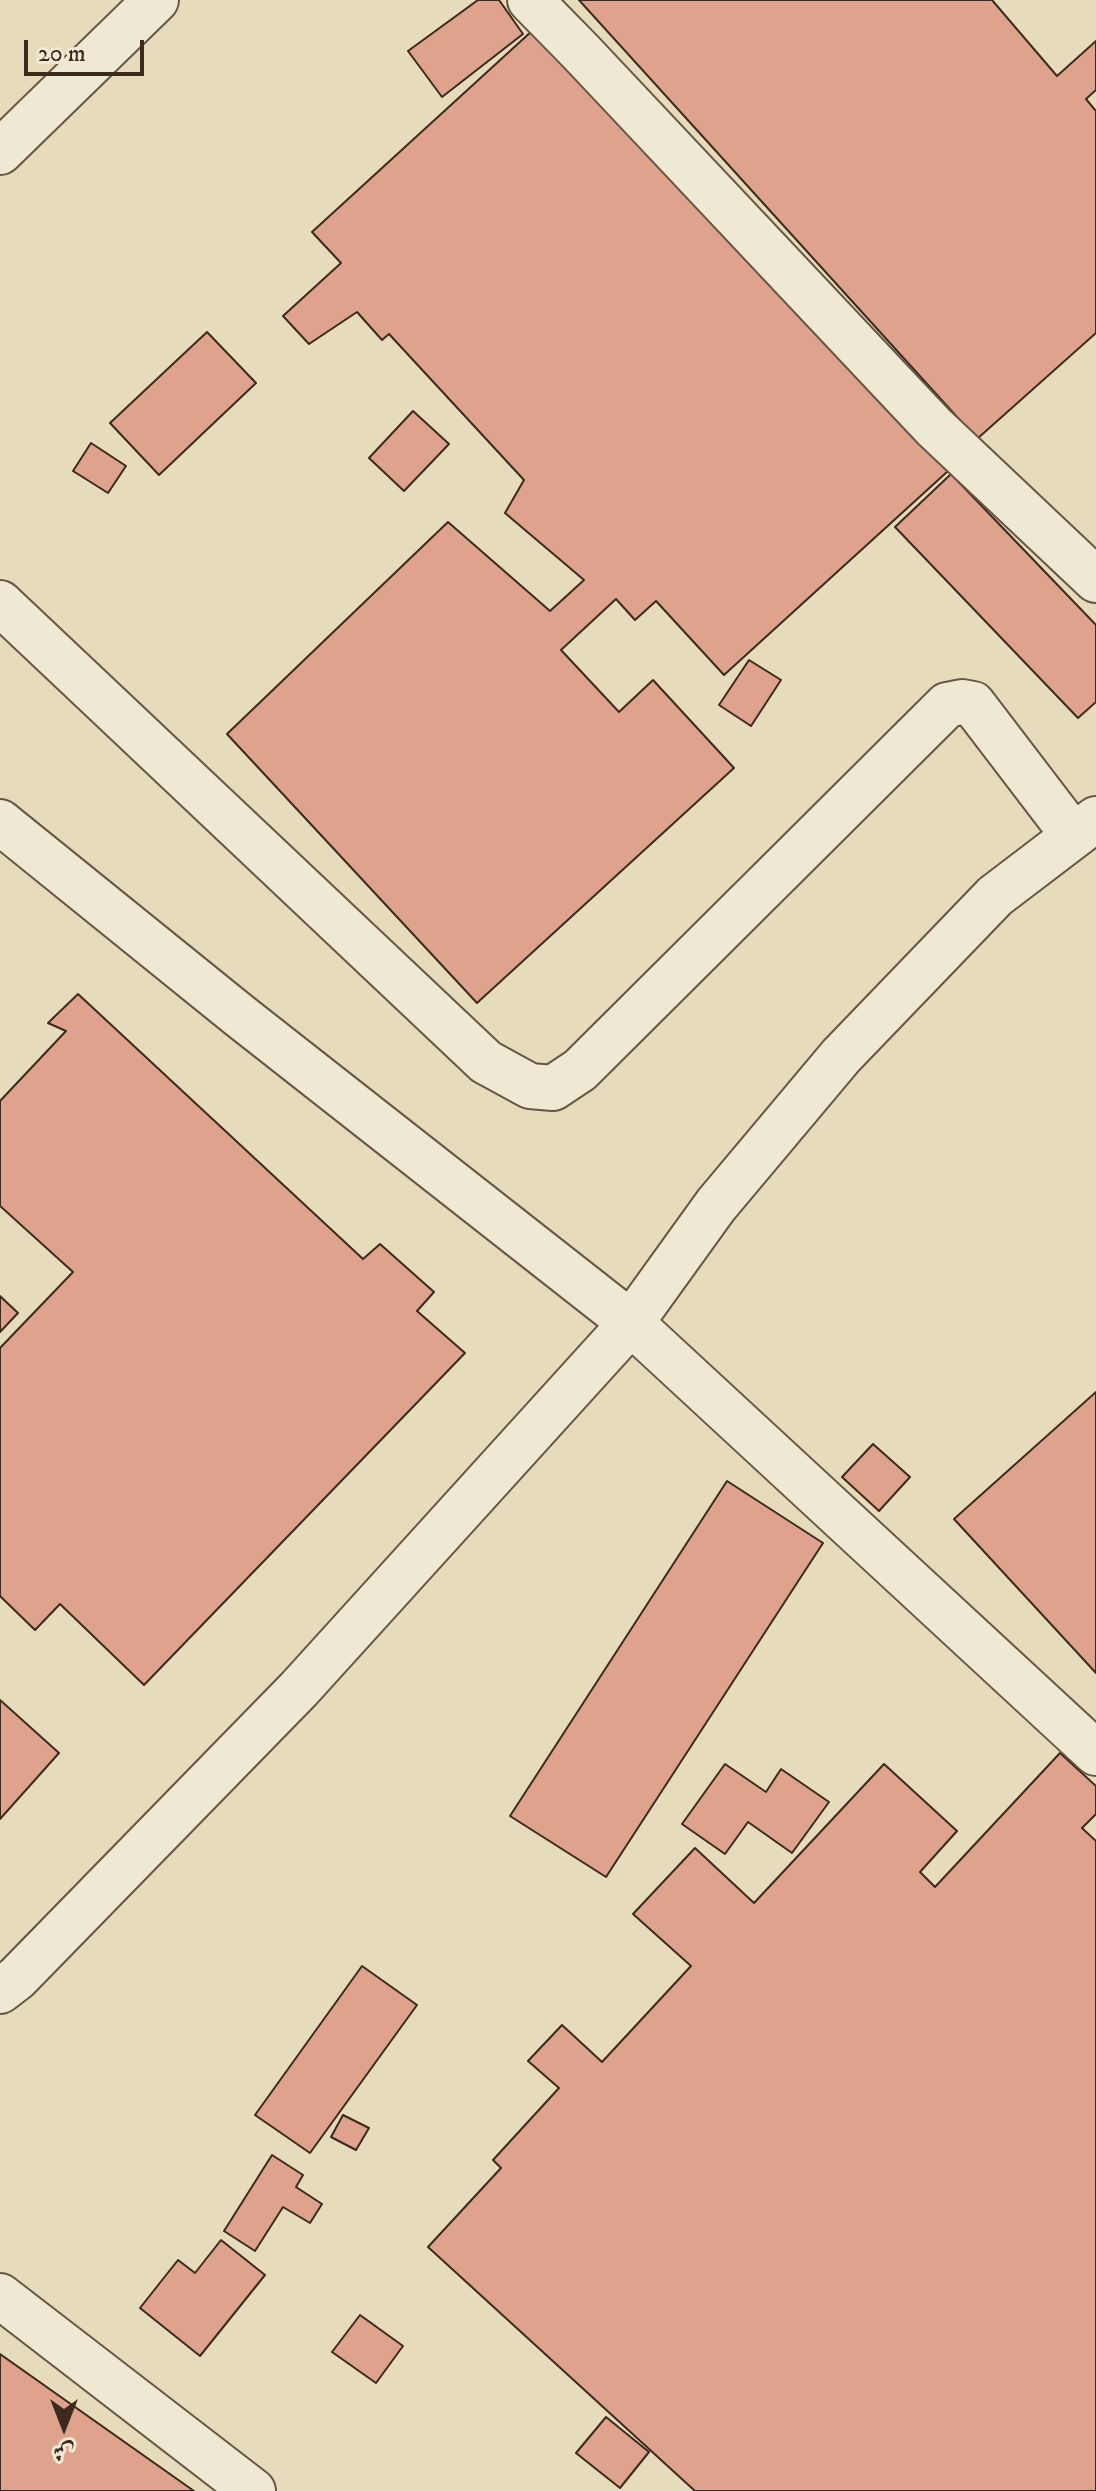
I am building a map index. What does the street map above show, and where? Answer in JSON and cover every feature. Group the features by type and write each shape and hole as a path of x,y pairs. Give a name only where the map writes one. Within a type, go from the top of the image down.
{"street":[{"path":"0,152 156,0"},
{"path":"530,0 934,427 1096,580"},
{"path":"0,603 486,1062 530,1086 553,1088 580,1070 947,705 962,702 973,704 1084,827 995,896 841,1056 716,1205 631,1323 299,1689 17,1978 0,1991"},
{"path":"0,822 240,1016 631,1323 1096,1753"},
{"path":"0,2296 253,2491"}],"building":[{"path":"478,0 499,0 523,34 442,97 408,51"},
{"path":"579,0 992,0 1057,76 1096,41 1096,90 1086,99 1096,111 1096,333 977,439"},
{"path":"533,30 948,471 724,675 656,601 635,620 616,599 561,650 619,712 653,680 734,768 477,1003 227,734 448,522 550,611 584,580 505,513 524,480 389,334 382,340 357,312 309,344 283,316 341,263 312,232"},
{"path":"207,332 256,383 159,475 110,423"},
{"path":"413,411 449,444 404,491 369,458"},
{"path":"91,443 126,466 108,493 73,471"},
{"path":"951,474 1096,625 1096,702 1078,718 895,527"},
{"path":"749,660 781,680 751,726 719,705"},
{"path":"78,994 363,1259 380,1244 434,1292 417,1311 465,1353 144,1685 60,1604 35,1630 0,1596 0,1348 73,1272 0,1206 0,1101 66,1031 48,1023"},
{"path":"0,1296 18,1313 0,1332"},
{"path":"1096,1392 1096,1673 954,1519"},
{"path":"873,1444 910,1477 879,1511 842,1477"},
{"path":"727,1481 823,1543 606,1877 510,1816"},
{"path":"0,1700 59,1753 0,1819"},
{"path":"1060,1753 1096,1786 1096,1814 1082,1828 1096,1841 1096,2491 695,2491 428,2247 501,2168 493,2160 559,2088 528,2061 562,2025 602,2062 691,1966 633,1914 695,1848 754,1903 884,1764 957,1831 920,1872 935,1887"},
{"path":"725,1764 766,1792 781,1769 829,1802 792,1853 748,1822 725,1854 682,1824"},
{"path":"362,1966 417,2005 310,2153 255,2115"},
{"path":"343,2115 369,2128 356,2150 331,2137"},
{"path":"272,2155 303,2175 296,2187 322,2204 310,2223 283,2207 255,2251 224,2231"},
{"path":"221,2240 265,2275 200,2356 140,2308 178,2260 195,2273"},
{"path":"360,2315 403,2346 376,2383 332,2352"},
{"path":"0,2354 194,2491 0,2491"},
{"path":"606,2417 649,2452 620,2488 576,2453"}]}
